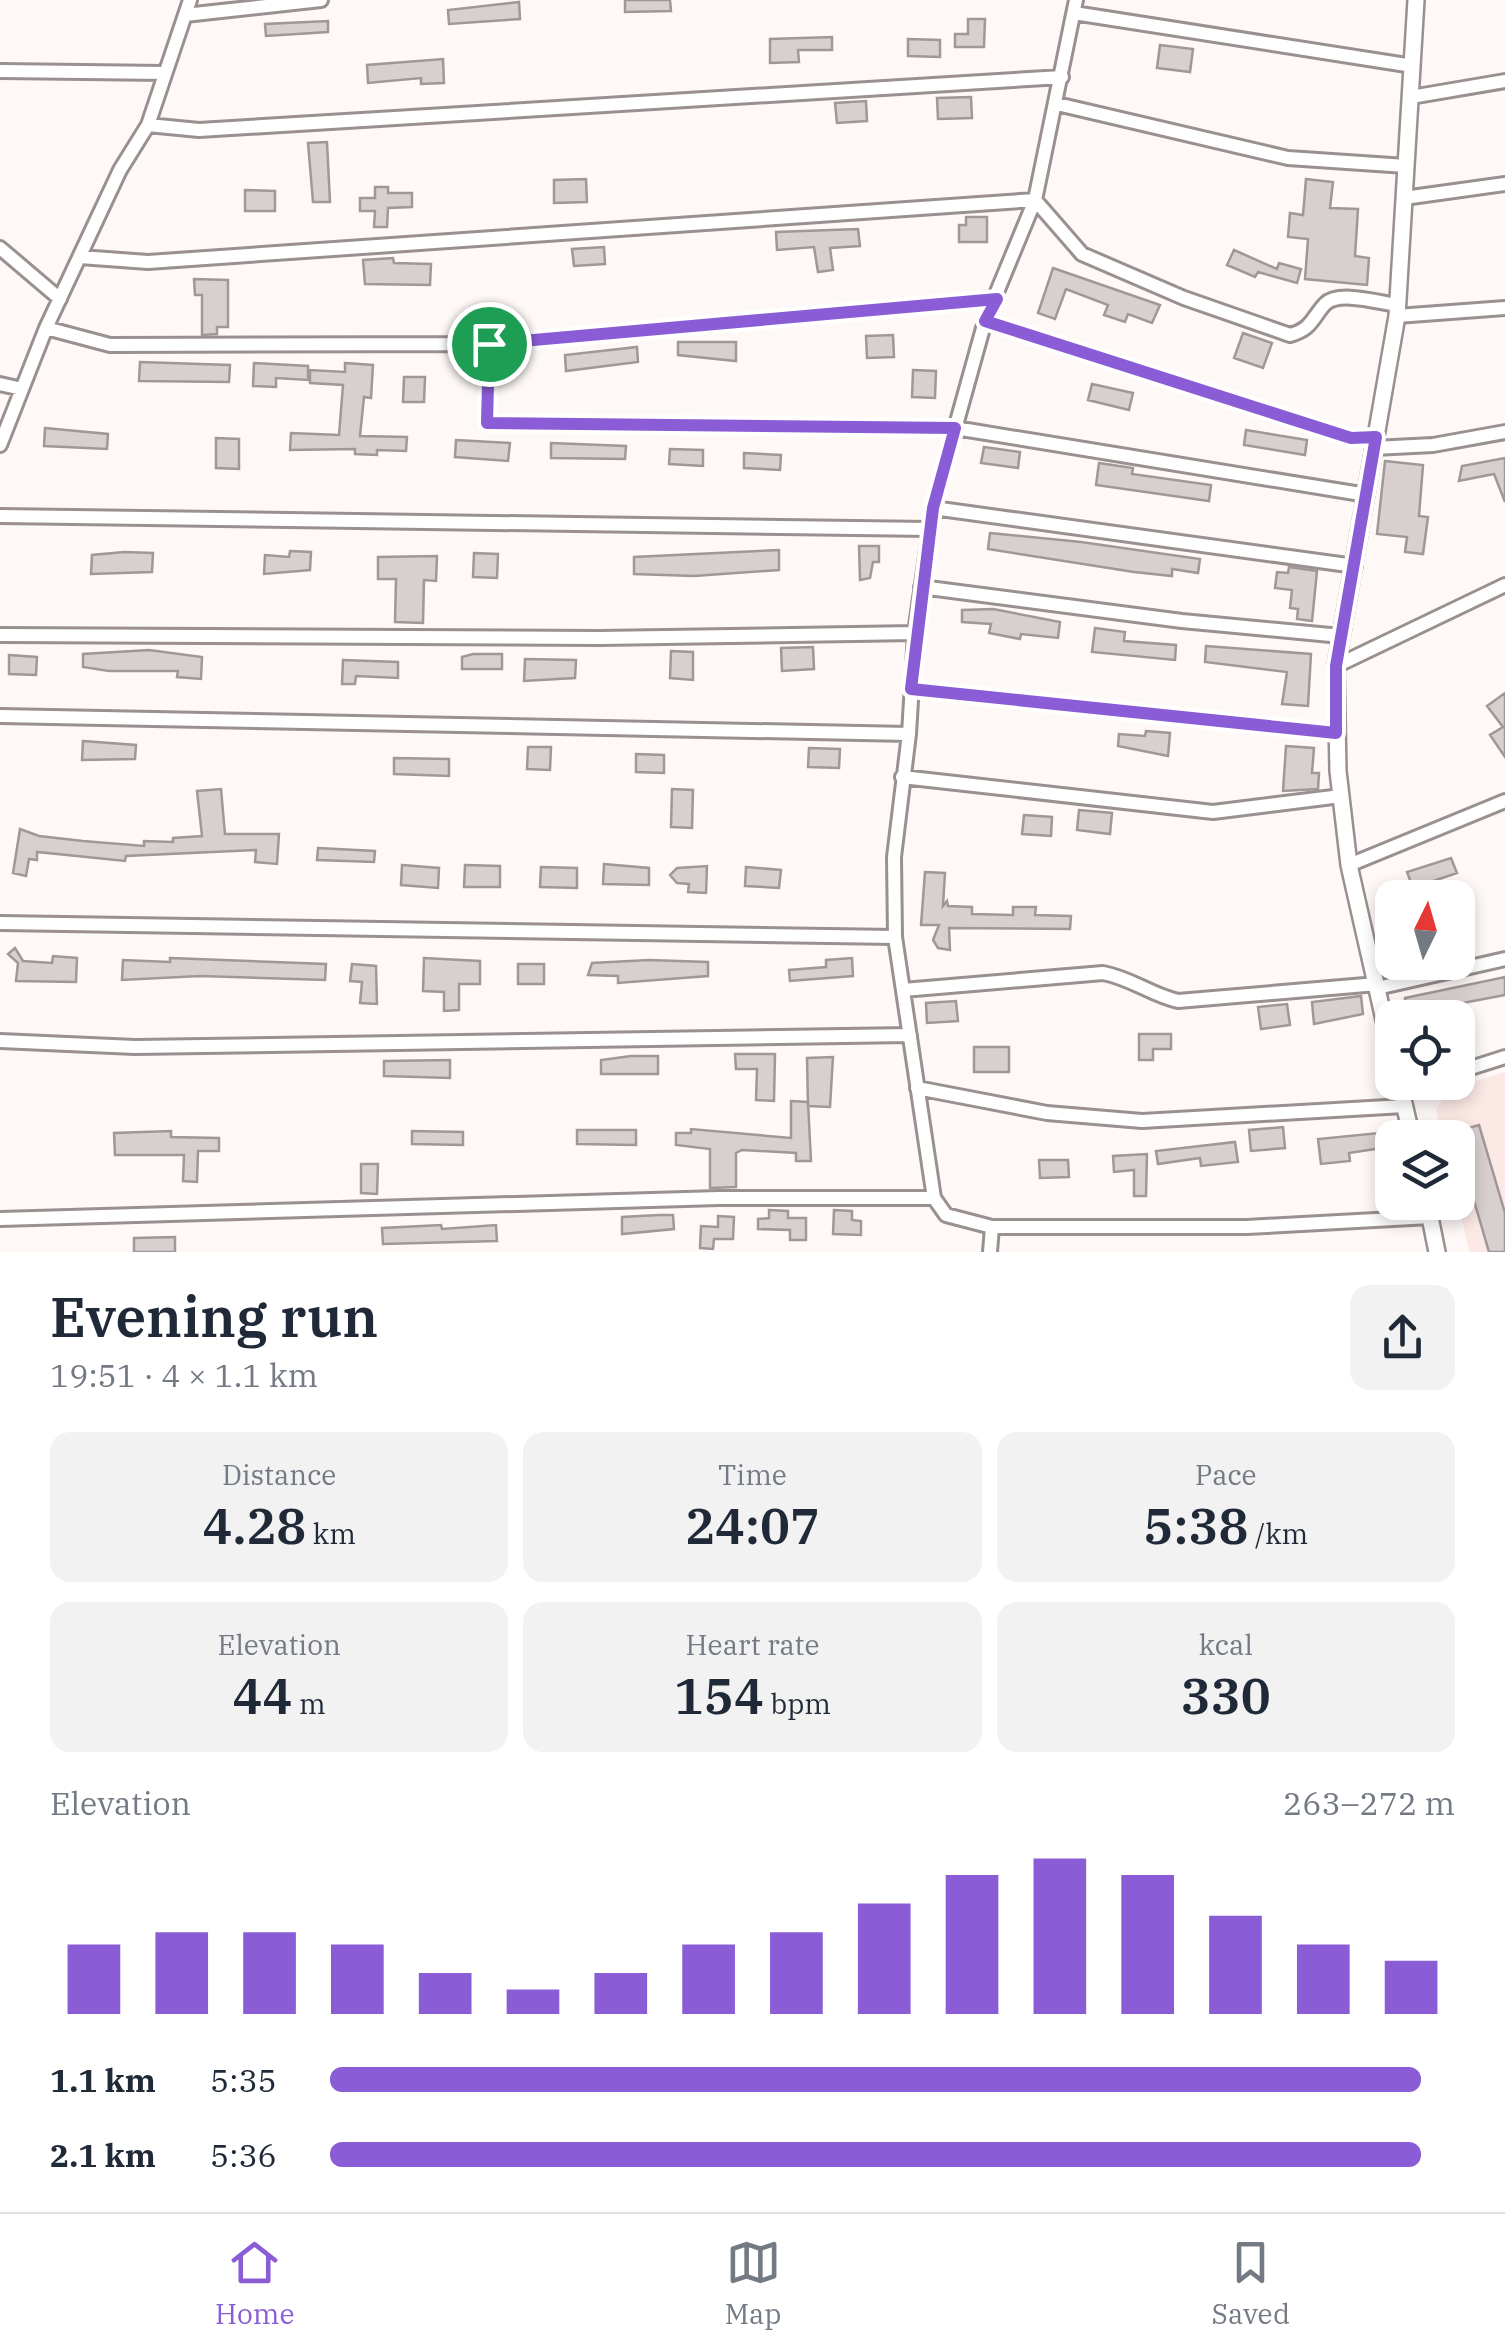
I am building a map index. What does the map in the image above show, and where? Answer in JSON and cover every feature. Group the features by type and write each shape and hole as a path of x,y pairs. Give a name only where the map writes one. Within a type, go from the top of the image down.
{"street":[{"path":"0,445 46,328 120,170 148,126 190,0"},
{"path":"185,15 321,0"},
{"path":"1380,1000 1349,865 1336,733 1336,666 1398,311 1416,0"},
{"path":"1375,1215 1248,1227 992,1227 946,1215 934,1198 895,937 894,856 909,734 920,587 933,508 985,321 1035,200 1075,6 1412,66"},
{"path":"0,72 166,73"},
{"path":"148,126 233,128 1062,77"},
{"path":"1411,97 1505,82"},
{"path":"1057,104 1288,158 1406,166"},
{"path":"1404,198 1505,184"},
{"path":"80,257 148,262 1035,200"},
{"path":"1035,200 1082,254 1184,298 1290,335 1305,331 1324,305 1336,298 1398,311 1505,308"},
{"path":"0,248 60,300"},
{"path":"46,328 110,345 489,344 997,299"},
{"path":"985,321 1351,438 1433,445 1505,432"},
{"path":"489,344 487,423 955,428 1367,495"},
{"path":"0,384 22,388"},
{"path":"933,508 1355,566"},
{"path":"0,516 930,529"},
{"path":"1336,666 1505,585"},
{"path":"920,587 1182,622 1341,636"},
{"path":"0,635 599,638 915,633"},
{"path":"911,689 1336,733"},
{"path":"0,716 909,734"},
{"path":"902,776 1213,812 1341,796"},
{"path":"1349,865 1505,800"},
{"path":"0,922 895,937"},
{"path":"903,990 1103,973 1128,978 1158,996 1178,1002 1377,986 1505,959"},
{"path":"0,1041 135,1047 910,1035"},
{"path":"1475,1067 1505,1057"},
{"path":"917,1088 1047,1114 1142,1121 1375,1096"},
{"path":"0,1218 718,1198 934,1198"},
{"path":"1430,1220 1438,1252"},
{"path":"990,1252 992,1227"}],"shaded area":[{"path":"1505,1072 1505,1252 1469,1252 1462,1220 1475,1220 1475,1120 1438,1120 1436,1109 1442,1100 1475,1100 1475,1081"}],"building":[{"path":"625,0 670,0 671,11 625,12"},
{"path":"519,2 520,19 449,24 448,10"},
{"path":"968,19 985,19 984,47 955,47 955,34 968,34"},
{"path":"328,21 328,32 266,36 265,24"},
{"path":"832,37 832,50 798,50 799,62 770,63 770,39"},
{"path":"908,39 940,40 940,57 908,56"},
{"path":"1160,45 1193,49 1190,72 1157,68"},
{"path":"443,59 444,83 421,84 421,78 368,83 367,65"},
{"path":"971,97 972,118 938,119 937,98"},
{"path":"866,101 867,121 837,123 835,103"},
{"path":"327,142 330,202 313,202 308,143"},
{"path":"586,179 587,202 554,203 554,180"},
{"path":"1306,179 1333,182 1330,208 1358,209 1355,256 1369,258 1367,285 1305,279 1308,239 1288,237 1290,213 1303,215"},
{"path":"375,187 388,187 388,193 412,193 412,207 388,208 387,227 374,227 375,211 360,211 360,198 375,198"},
{"path":"245,190 275,191 275,211 245,211"},
{"path":"966,217 987,217 987,242 959,242 959,225 966,225"},
{"path":"858,229 860,246 830,248 833,270 818,272 814,247 777,250 776,232"},
{"path":"604,247 605,264 574,266 572,249"},
{"path":"1234,250 1277,269 1279,263 1301,269 1297,283 1258,272 1255,277 1227,265"},
{"path":"393,258 394,263 431,264 430,285 365,284 363,260"},
{"path":"1053,268 1160,305 1152,323 1128,314 1125,322 1104,315 1108,305 1066,289 1055,319 1038,313"},
{"path":"194,279 228,280 228,327 217,327 217,334 202,335 202,295 195,295"},
{"path":"1243,333 1272,343 1263,368 1234,358"},
{"path":"893,335 894,357 867,358 866,336"},
{"path":"678,342 736,342 736,361 678,355"},
{"path":"637,347 638,362 566,371 565,355"},
{"path":"140,362 230,365 229,382 139,381"},
{"path":"254,363 308,366 308,380 276,378 276,387 253,386"},
{"path":"345,363 373,365 371,398 364,397 360,436 407,437 406,451 377,450 377,455 355,454 355,449 290,450 291,433 339,435 343,385 310,383 310,370 345,372"},
{"path":"913,370 936,371 935,398 912,397"},
{"path":"404,377 425,377 424,402 403,402"},
{"path":"1092,384 1133,393 1129,410 1088,400"},
{"path":"45,428 108,434 107,449 44,446"},
{"path":"1246,430 1307,440 1305,455 1244,445"},
{"path":"216,438 239,439 239,469 216,468"},
{"path":"456,440 510,443 508,461 455,457"},
{"path":"551,443 626,446 625,459 551,458"},
{"path":"984,447 1020,452 1018,468 981,463"},
{"path":"670,449 703,450 703,466 669,464"},
{"path":"744,453 781,455 780,470 744,468"},
{"path":"1505,458 1505,502 1494,474 1459,481 1462,466"},
{"path":"1385,461 1423,465 1419,516 1428,517 1423,554 1405,552 1407,537 1377,534"},
{"path":"1099,463 1133,468 1132,474 1211,485 1209,501 1096,485"},
{"path":"990,533 1200,559 1198,573 1172,569 1172,576 1134,572 988,549"},
{"path":"859,546 879,546 879,562 873,562 870,578 860,580"},
{"path":"779,550 779,570 694,576 634,574 634,557"},
{"path":"290,551 311,552 310,570 264,574 265,555 289,557"},
{"path":"153,553 152,572 91,574 92,555"},
{"path":"474,553 498,554 497,578 473,577"},
{"path":"437,556 436,581 424,580 423,623 395,622 396,579 378,579 378,557"},
{"path":"1289,567 1317,571 1312,621 1297,619 1298,609 1290,608 1292,590 1275,588 1277,572 1288,573"},
{"path":"993,609 1060,622 1058,638 1021,634 1020,639 989,633 991,624 962,622 962,610"},
{"path":"1095,628 1125,632 1124,641 1176,645 1175,660 1092,652"},
{"path":"1206,646 1311,654 1308,706 1282,704 1287,672 1205,662"},
{"path":"813,647 814,669 782,671 781,648"},
{"path":"149,650 202,657 201,679 177,677 178,671 83,667 83,654"},
{"path":"671,651 693,652 693,680 670,678"},
{"path":"502,654 502,669 462,669 462,657"},
{"path":"9,655 37,657 36,675 9,674"},
{"path":"525,659 576,660 575,678 524,681"},
{"path":"343,660 398,662 398,678 356,676 355,684 342,684"},
{"path":"1505,693 1505,757 1490,735 1503,727 1487,706"},
{"path":"1146,731 1170,733 1168,756 1118,746 1119,734 1145,736"},
{"path":"83,741 136,745 135,759 82,760"},
{"path":"1286,746 1314,748 1312,773 1319,773 1318,789 1283,791"},
{"path":"528,747 551,747 550,770 527,769"},
{"path":"809,748 840,749 839,768 808,767"},
{"path":"636,754 664,755 664,773 636,772"},
{"path":"394,758 449,759 449,776 394,774"},
{"path":"221,789 225,834 279,834 277,864 255,862 256,850 126,856 125,861 37,852 37,860 29,859 26,876 13,873 20,829 39,836 83,841 144,846 144,841 173,842 173,838 202,836 197,791"},
{"path":"672,789 693,790 692,828 671,827"},
{"path":"1079,810 1112,813 1110,834 1077,830"},
{"path":"1024,815 1052,817 1051,836 1022,834"},
{"path":"318,848 375,851 374,862 317,860"},
{"path":"1451,858 1457,873 1436,880 1410,880 1407,872"},
{"path":"604,864 649,868 649,885 603,884"},
{"path":"402,865 439,868 438,888 401,885"},
{"path":"465,865 500,866 500,887 464,887"},
{"path":"707,866 706,893 688,892 689,884 677,883 670,875 677,868"},
{"path":"541,867 577,868 577,888 540,887"},
{"path":"746,867 781,870 779,888 745,886"},
{"path":"925,872 945,873 943,906 947,901 948,906 972,907 972,914 1013,915 1013,907 1036,907 1035,915 1071,916 1070,929 949,928 950,950 938,948 933,940 939,925 921,925"},
{"path":"15,948 23,961 52,963 53,956 77,958 76,982 16,981 18,963 8,954"},
{"path":"170,958 326,964 325,980 200,976 122,980 123,960 170,962"},
{"path":"424,958 480,961 480,984 459,984 459,1010 444,1011 444,992 423,991"},
{"path":"852,958 853,976 790,981 789,970 826,967 826,960"},
{"path":"708,962 708,976 618,983 618,976 588,975 592,963"},
{"path":"352,964 376,966 377,1004 360,1003 362,982 350,981"},
{"path":"518,964 544,964 544,984 518,984"},
{"path":"1505,977 1505,995 1475,1001 1405,998"},
{"path":"1361,996 1363,1014 1314,1024 1312,1002"},
{"path":"956,1001 958,1021 927,1023 926,1003"},
{"path":"1287,1004 1290,1025 1261,1029 1258,1007"},
{"path":"1139,1034 1171,1034 1171,1049 1153,1049 1153,1060 1139,1060"},
{"path":"974,1047 1009,1047 1009,1072 974,1072"},
{"path":"735,1054 775,1054 774,1101 756,1100 757,1069 736,1069"},
{"path":"658,1056 658,1074 601,1074 601,1060"},
{"path":"833,1057 830,1107 808,1106 807,1058"},
{"path":"450,1060 450,1078 384,1076 384,1061"},
{"path":"791,1101 808,1102 811,1161 796,1161 796,1153 742,1150 736,1153 736,1187 710,1188 710,1149 676,1145 676,1133 691,1133 691,1129 791,1138"},
{"path":"1479,1125 1505,1213 1505,1252 1489,1252 1475,1204 1475,1126"},
{"path":"1283,1127 1285,1148 1251,1151 1249,1130"},
{"path":"577,1130 636,1130 636,1145 577,1144"},
{"path":"171,1131 171,1137 219,1138 219,1151 198,1151 197,1182 183,1181 184,1155 115,1155 114,1133"},
{"path":"412,1131 463,1132 463,1145 412,1144"},
{"path":"1375,1133 1375,1149 1349,1153 1350,1161 1321,1164 1318,1139"},
{"path":"1235,1142 1238,1162 1201,1166 1200,1158 1158,1164 1156,1151"},
{"path":"1147,1154 1146,1196 1134,1196 1134,1170 1114,1172 1113,1156"},
{"path":"1039,1160 1068,1160 1069,1177 1040,1178"},
{"path":"361,1164 378,1164 377,1194 361,1193"},
{"path":"769,1210 788,1211 788,1218 806,1218 806,1240 790,1240 790,1230 758,1229 758,1219 769,1218"},
{"path":"834,1210 852,1211 852,1220 861,1221 861,1235 833,1234"},
{"path":"673,1215 674,1229 622,1234 622,1217"},
{"path":"718,1216 734,1217 733,1239 714,1239 713,1249 700,1248 701,1226 718,1227"},
{"path":"441,1225 442,1229 496,1225 497,1241 383,1244 382,1228"},
{"path":"175,1237 175,1252 134,1252 134,1238"}],"route":[{"path":"997,299 985,321 1202,394 1351,438 1376,437 1336,666 1336,733 911,689 920,587 933,508 955,428 487,423 489,344 997,299"}]}
